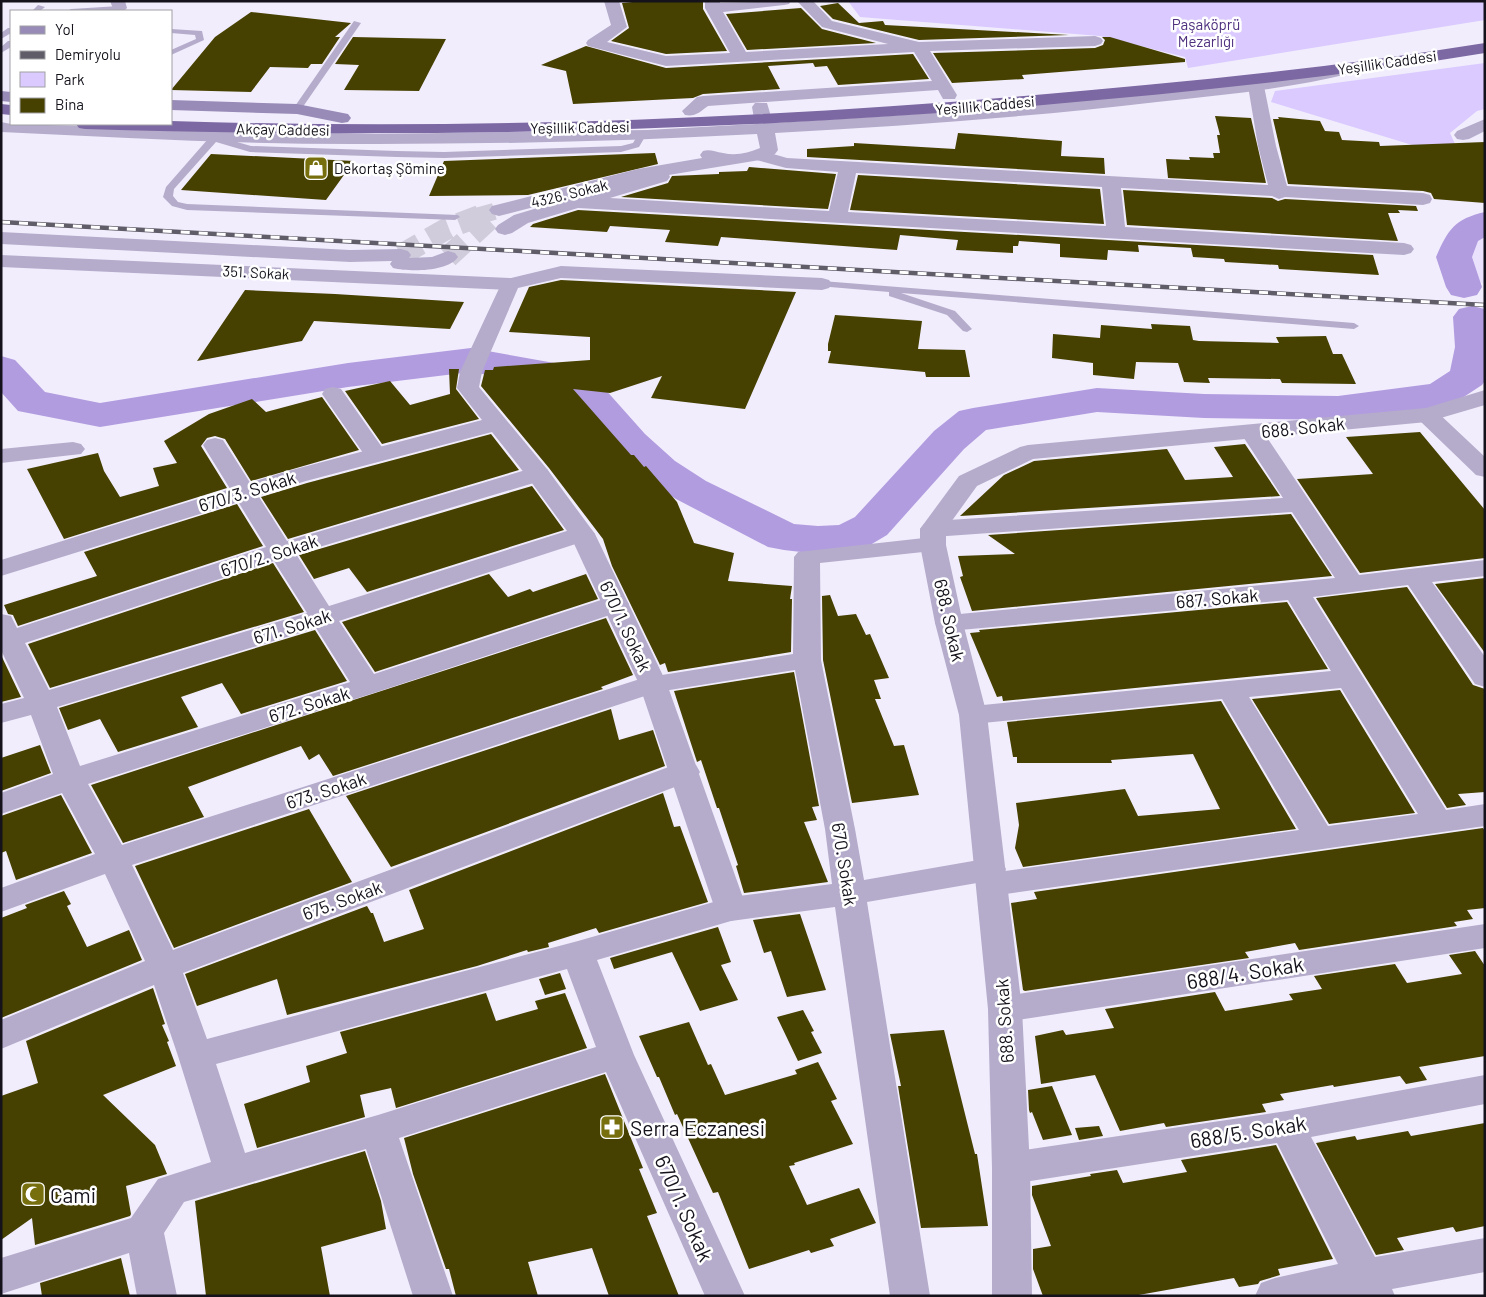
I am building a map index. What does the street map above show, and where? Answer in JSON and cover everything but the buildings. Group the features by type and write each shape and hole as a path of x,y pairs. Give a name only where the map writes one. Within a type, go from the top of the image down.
{"highway":[{"name":"Yeşillik Caddesi","path":"763,119 990,106 1191,86 1373,64 1485,48"},
{"name":"Yeşillik Caddesi","path":"487,123 691,129 946,90 1217,68"},
{"name":"Akçay Caddesi","path":"172,116 342,118 487,123"},
{"name":"Akçay Caddesi","path":"130,125 354,130 487,123"}],"main road":[{"path":"172,105 296,109 342,118"}],"street":[{"path":"611,1 619,27 594,43 666,61 919,47 1095,41"},
{"path":"740,56 712,4 784,1"},
{"path":"804,1 816,31 820,52"},
{"path":"638,176 671,162 691,129 703,101 946,90 919,47 816,31"},
{"path":"1448,54 1485,52"},
{"path":"764,152 763,119 850,124 1096,104 1300,80 1373,64"},
{"path":"1256,86 1266,146 1279,193"},
{"path":"638,176 725,160 736,160 850,124"},
{"path":"1463,135 1485,124"},
{"path":"1,127 207,136 427,140 644,135 659,141 691,129"},
{"path":"691,129 725,160"},
{"path":"764,152 786,163 848,168 1279,193 1423,199"},
{"path":"838,217 848,168"},
{"path":"505,229 521,218 661,177 660,172"},
{"name":"4326. Sokak","path":"499,210 638,176"},
{"path":"1111,183 1116,232"},
{"path":"576,202 1404,249"},
{"path":"1,238 350,256 400,255"},
{"name":"351. Sokak","path":"1,247 350,263 419,264 435,263 448,257"},
{"name":"351. Sokak","path":"1,261 510,284 561,272 822,284"},
{"name":"670/1. Sokak","path":"510,284 471,372 468,388 538,474 582,534 653,684 731,909"},
{"path":"333,394 376,454"},
{"name":"688. Sokak","path":"1012,1296 1011,1168 1005,1009 973,716 949,622 933,537 968,481 1028,452 1427,415 1468,404 1485,397"},
{"path":"1427,415 1485,470"},
{"name":"670/3. Sokak","path":"1,568 243,492 376,454 496,424"},
{"path":"1252,432 1352,586"},
{"path":"215,444 280,551 367,686"},
{"path":"1,456 73,449"},
{"name":"670/2. Sokak","path":"4,635 538,474"},
{"path":"933,537 1299,504"},
{"name":"671. Sokak","path":"1,714 40,700 323,617 582,534"},
{"name":"670. Sokak","path":"910,1296 840,829 807,660 807,557 933,537"},
{"name":"687. Sokak","path":"949,622 1352,586 1485,568"},
{"path":"1415,578 1485,678"},
{"path":"1296,591 1438,822"},
{"name":"672. Sokak","path":"1,804 616,604"},
{"path":"4,635 40,700 70,780 114,859 164,966 196,1056 233,1173"},
{"name":"673. Sokak","path":"1,900 114,859 653,684 807,660"},
{"path":"973,716 1350,678"},
{"path":"1231,690 1320,838"},
{"name":"675. Sokak","path":"1,1035 164,966 685,772"},
{"path":"196,1056 578,953 731,909 1320,838 1485,814"},
{"name":"688/4. Sokak","path":"1005,1009 1485,936"},
{"name":"670/1. Sokak","path":"578,953 616,1055 725,1296"},
{"path":"1,1276 144,1230 171,1190 378,1130 616,1055"},
{"name":"688/5. Sokak","path":"1011,1168 1287,1126 1485,1089"},
{"path":"1287,1126 1370,1286"},
{"path":"378,1130 433,1296"},
{"path":"144,1230 158,1296"},
{"path":"1275,1296 1370,1286 1485,1255"}],"lane":[{"path":"79,10 118,4"},
{"path":"296,109 357,23"},
{"path":"172,31 199,33 200,40 172,53"},
{"path":"207,136 169,189 167,193 171,201 187,207 455,217"},
{"path":"822,284 870,286 1354,326"},
{"path":"870,286 950,313 967,329"}],"shaded area":[{"path":"1485,229 1485,284 1473,279 1470,250 1481,230"}],"green space":[{"name":"Paşaköprü Mezarlığı","path":"848,1 1485,1 1485,20 1188,68 1185,57 1100,36 860,17"},
{"path":"1485,63 1485,109 1477,111 1450,133 1455,144 1445,155 1271,102 1275,91"}],"waterway":[{"path":"1464,287 1454,257 1463,235 1485,222"},
{"path":"1,368 32,402 100,415 348,375 471,360 560,376 590,397 630,443 660,470 691,490 784,537 818,540 849,538 871,526 949,440 973,420 1097,400 1204,406 1338,408 1394,402 1442,394 1468,377 1474,347 1472,317"}],"tunnel":[{"path":"478,216 499,210"},
{"path":"401,255 448,228 482,215"},
{"path":"448,257 493,216"}],"railway":[{"path":"1,222 1485,305"}],"place":[{"name":"Dekortaş Şömine","path":"316,168"},
{"name":"Serra Eczanesi","path":"612,1127"},
{"name":"Cami","path":"33,1194"}]}
